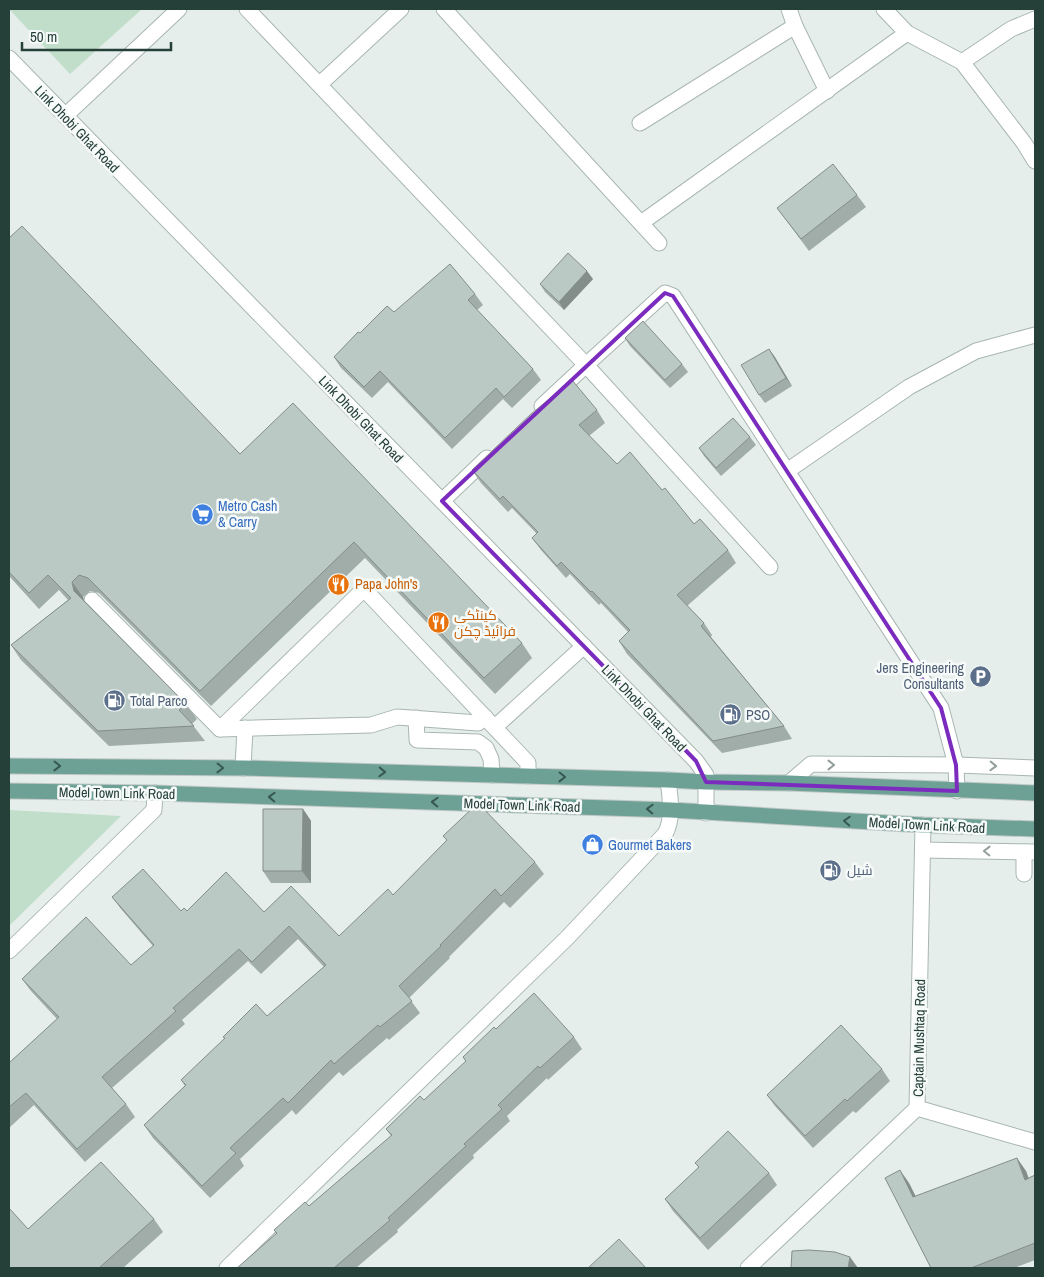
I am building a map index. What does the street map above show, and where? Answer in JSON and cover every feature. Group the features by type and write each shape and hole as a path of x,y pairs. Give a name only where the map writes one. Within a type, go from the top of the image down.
{"main road":[{"name":"Model Town Link Road","path":"9,766 243,768 789,783 1035,793"},
{"name":"Model Town Link Road","path":"9,791 155,793 671,810 923,825 1035,829"}],"street":[{"path":"65,116 179,9"},
{"path":"247,9 586,365 770,567"},
{"path":"320,84 401,9"},
{"path":"444,9 659,243"},
{"path":"789,9 794,26 827,91"},
{"path":"884,9 907,33 962,62 1024,143 1035,161"},
{"path":"962,62 1011,28 1035,19"},
{"path":"640,122 794,26"},
{"path":"641,223 907,33"},
{"name":"Link Dhobi Ghat Road","path":"9,58 696,761 706,775 706,782"},
{"path":"535,413 664,293 673,296 941,708 956,765 957,790"},
{"path":"787,471 909,387 976,351 1035,336"},
{"path":"442,501 499,447"},
{"path":"220,729 364,589 528,763 528,776"},
{"path":"92,600 220,729 371,725 397,717 478,723 490,722 584,646"},
{"path":"416,718 417,740 478,742 486,748 491,759 492,775"},
{"path":"243,768 245,728"},
{"path":"789,783 811,764 956,765 1035,768"},
{"path":"227,1268 567,938 665,834 671,810 668,780"},
{"path":"706,782 706,813"},
{"path":"9,951 154,810 155,793"},
{"name":"Captain Mushtaq Road","path":"748,1268 917,1108 923,825"},
{"path":"923,850 1030,852 1024,874"},
{"path":"917,1108 1035,1142"}],"highlighted area":[{"path":"665,293 673,296 941,708 956,765 957,791 706,782 696,761 442,501"}],"green space":[{"path":"9,9 142,9 70,74"},
{"path":"9,810 121,816 9,926"}],"building":[{"path":"833,164 857,195 801,239 777,208"},
{"name":"Metro Cash & Carry","path":"22,226 240,454 293,403 522,643 484,678 354,542 200,691 88,578 79,575 72,582 74,591 186,704 179,710 194,726 98,731 11,645 71,598 48,575 29,593 9,572 9,238"},
{"path":"568,253 587,271 559,302 540,284"},
{"path":"450,264 475,294 468,300 533,369 504,397 496,388 445,438 380,371 364,387 334,357 387,306 394,312"},
{"path":"643,321 682,364 665,380 625,338"},
{"path":"769,349 786,378 759,395 741,365"},
{"path":"572,380 597,410 579,425 617,464 630,452 662,490 665,488 694,524 700,519 728,550 677,595 704,623 701,626 784,726 713,741 619,641 630,630 561,562 557,566 532,538 538,532 503,496 500,499 472,470 531,414"},
{"path":"733,418 750,437 716,468 699,448"},
{"path":"478,803 535,862 501,896 495,889 441,946 399,986 412,1001 380,1027 378,1025 334,1064 331,1060 288,1103 283,1098 230,1148 236,1153 202,1186 144,1125 186,1085 181,1080 225,1038 223,1037 256,1004 267,1016 326,965 289,926 252,962 239,949 173,1008 176,1011 102,1077 126,1104 77,1149 26,1093 9,1107 9,1063 59,1017 22,979 86,917 131,965 154,945 112,897 143,869 181,911 184,908 187,911 226,872 264,912 291,886 339,936 388,889 393,895 447,840 443,836"},
{"path":"263,809 303,809 302,871 263,871"},
{"path":"534,993 574,1037 540,1068 538,1066 498,1105 502,1109 464,1144 466,1146 388,1218 390,1220 334,1268 237,1268 277,1233 274,1230 305,1202 309,1206 392,1135 386,1129 420,1096 424,1100 466,1061 463,1057 494,1027 496,1029"},
{"path":"841,1025 882,1069 847,1101 845,1099 805,1136 767,1095"},
{"path":"728,1131 769,1173 700,1238 665,1199 699,1167 695,1163"},
{"path":"1017,1158 1025,1180 1035,1175 1035,1243 971,1268 931,1268 885,1178 900,1170 913,1197"},
{"path":"101,1162 154,1219 99,1268 9,1268 9,1208 28,1229"},
{"path":"619,1239 646,1268 588,1268"},
{"path":"792,1251 835,1252 850,1257 848,1268 791,1268"}],"place":[{"name":"Metro Cash & Carry","path":"202,514"},
{"name":"Papa John's","path":"339,584"},
{"name":"کینٹکی فرائیڈ چکن","path":"438,623"},
{"name":"Jers Engineering Consultants","path":"980,676"},
{"name":"Total Parco","path":"114,701"},
{"name":"PSO","path":"730,715"},
{"name":"Gourmet Bakers","path":"592,845"},
{"name":"شیل","path":"831,870"}]}
